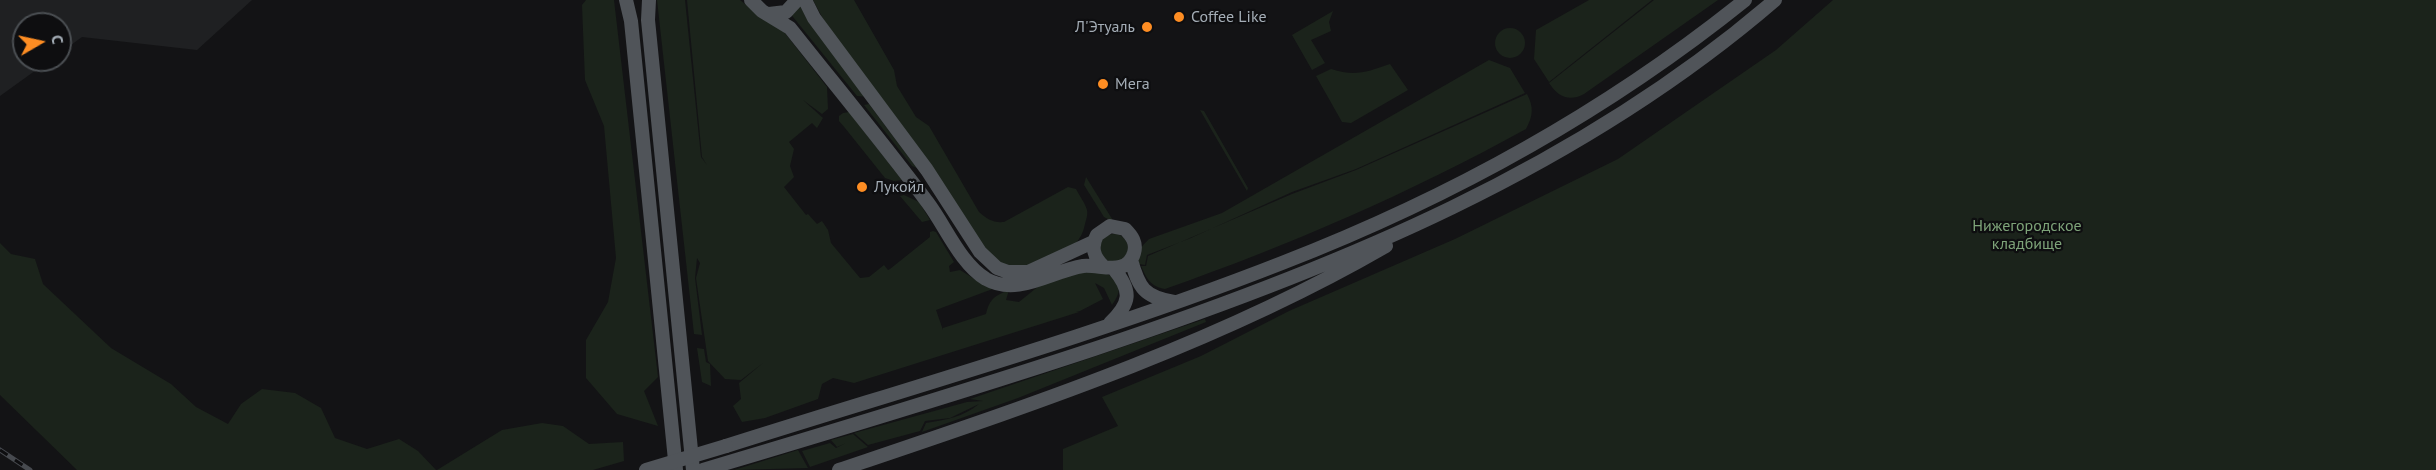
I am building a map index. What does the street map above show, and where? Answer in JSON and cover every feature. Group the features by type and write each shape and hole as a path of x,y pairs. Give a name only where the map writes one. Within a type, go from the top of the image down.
{"main road":[{"path":"626,0 631,21 676,470"},
{"path":"649,0 649,32 693,470"},
{"path":"751,0 756,7 790,28 929,205 976,271 987,280 1011,286 1030,283 1083,266 1108,267 1124,266 1131,260 1135,251 1134,242 1125,229 1110,226 1097,235 1093,242 1096,260 1108,267 1124,281 1127,292 1122,312 1108,325"},
{"path":"769,14 786,12 797,0"},
{"path":"805,0 814,18 927,170 980,252 997,268 1008,272 1028,272 1093,242"},
{"path":"646,470 1176,303 1283,263 1365,228 1451,188 1530,145 1646,74 1700,37 1745,0"},
{"path":"839,470 1086,384 1252,314 1357,263 1606,123 1710,53 1775,0"},
{"path":"703,470 1006,378 1182,320 1291,279 1437,217"},
{"path":"1131,260 1140,285 1147,295 1157,300 1176,303"}],"shaded area":[{"path":"0,0 252,0 197,50 82,37 72,44 72,12 12,12 12,72 33,72 0,96"}],"green space":[{"path":"586,0 614,0 658,377 644,391 658,426 617,414 586,378 586,340 608,302 616,258 604,126 585,80 582,5"},
{"path":"657,0 685,0 701,157 707,165 702,157 687,0 740,0 781,28 827,87 828,109 822,114 803,100 823,118 817,128 812,123 789,142 794,149 790,166 794,177 784,187 806,215 808,214 817,224 822,221 828,230 831,243 860,278 869,277 884,265 888,270 890,269 930,237 930,232 933,231 936,232 954,262 949,266 950,272 960,270 981,283 998,287 936,310 943,330 943,328 986,314 991,301 1004,292 1009,290 1006,300 1019,302 1050,278 1072,271 1095,271 1114,278 1118,284 1118,293 1112,305 1104,288 1095,283 1103,299 1076,312 1079,312 854,383 833,378 822,384 818,399 765,418 742,422 733,406 741,399 739,383 763,363 741,380 725,379 708,361 696,278 700,263 697,258 695,278 702,335 694,334"},
{"path":"813,0 854,0 894,70 897,86 916,117 929,126 979,212 990,220 1004,222 1068,187 1076,189 1087,214 1081,235 1075,244 1055,257 1009,271 987,254 834,39"},
{"path":"1589,0 1652,0 1549,82 1534,59 1536,30"},
{"path":"1654,0 1718,0 1584,94 1569,98 1560,95 1552,88 1549,83"},
{"name":"Нижегородское кладбище","path":"1833,0 2436,0 2436,470 1063,470 1063,449 1118,426 1102,397 1201,356 1289,311 1455,239 1618,159 1776,50"},
{"path":"802,2 870,97 857,96 789,12"},
{"path":"1333,11 1329,22 1331,31 1311,40 1325,63 1312,70 1292,35"},
{"path":"1510,28 1521,32 1525,43 1521,54 1510,58 1499,54 1495,43 1499,32"},
{"path":"1489,60 1510,68 1525,93 1356,169 1292,192 1191,238 1147,255 1145,265 1139,264 1140,250 1149,239 1222,213"},
{"path":"1390,64 1408,90 1351,123 1342,122 1316,76 1331,69 1347,73 1361,72"},
{"path":"1527,94 1532,112 1526,129 1394,196 1304,236 1165,289 1156,286 1145,275 1141,266 1146,266 1148,256 1292,194 1356,170"},
{"path":"869,104 917,168 912,166 864,105"},
{"path":"1200,110 1204,111 1248,188 1247,191"},
{"path":"849,112 902,180 894,181 885,178 839,121 839,116"},
{"path":"1086,177 1114,222 1104,217 1084,185"},
{"path":"904,195 919,202 930,220 922,222 900,196"},
{"path":"1114,234 1124,238 1128,248 1124,258 1114,262 1104,258 1100,248 1104,238"},
{"path":"0,243 11,254 35,259 43,284 111,348 171,384 196,407 228,424 241,404 262,389 295,393 321,408 335,438 367,449 399,439 418,451 436,470 77,470 0,395"},
{"path":"1205,319 1206,322 1018,398 922,432 926,423 947,419 960,415 979,404 950,418 925,421 920,431 868,445 854,433 967,402 983,401 970,399"},
{"path":"697,348 704,349 706,362 710,364 711,386 702,382"},
{"path":"542,423 563,426 589,444 623,442 624,461 593,470 437,470 502,430"},
{"path":"853,434 868,447 810,467 802,451 830,443 836,448 846,443 837,447 831,440"},
{"path":"798,450 808,468 734,470"}],"railway":[{"path":"0,450 30,470"}],"place":[{"name":"Coffee Like","path":"1179,17"},
{"name":"Л'Этуаль","path":"1147,27"},
{"name":"Мега","path":"1103,84"},
{"name":"Лукойл","path":"862,187"}]}
